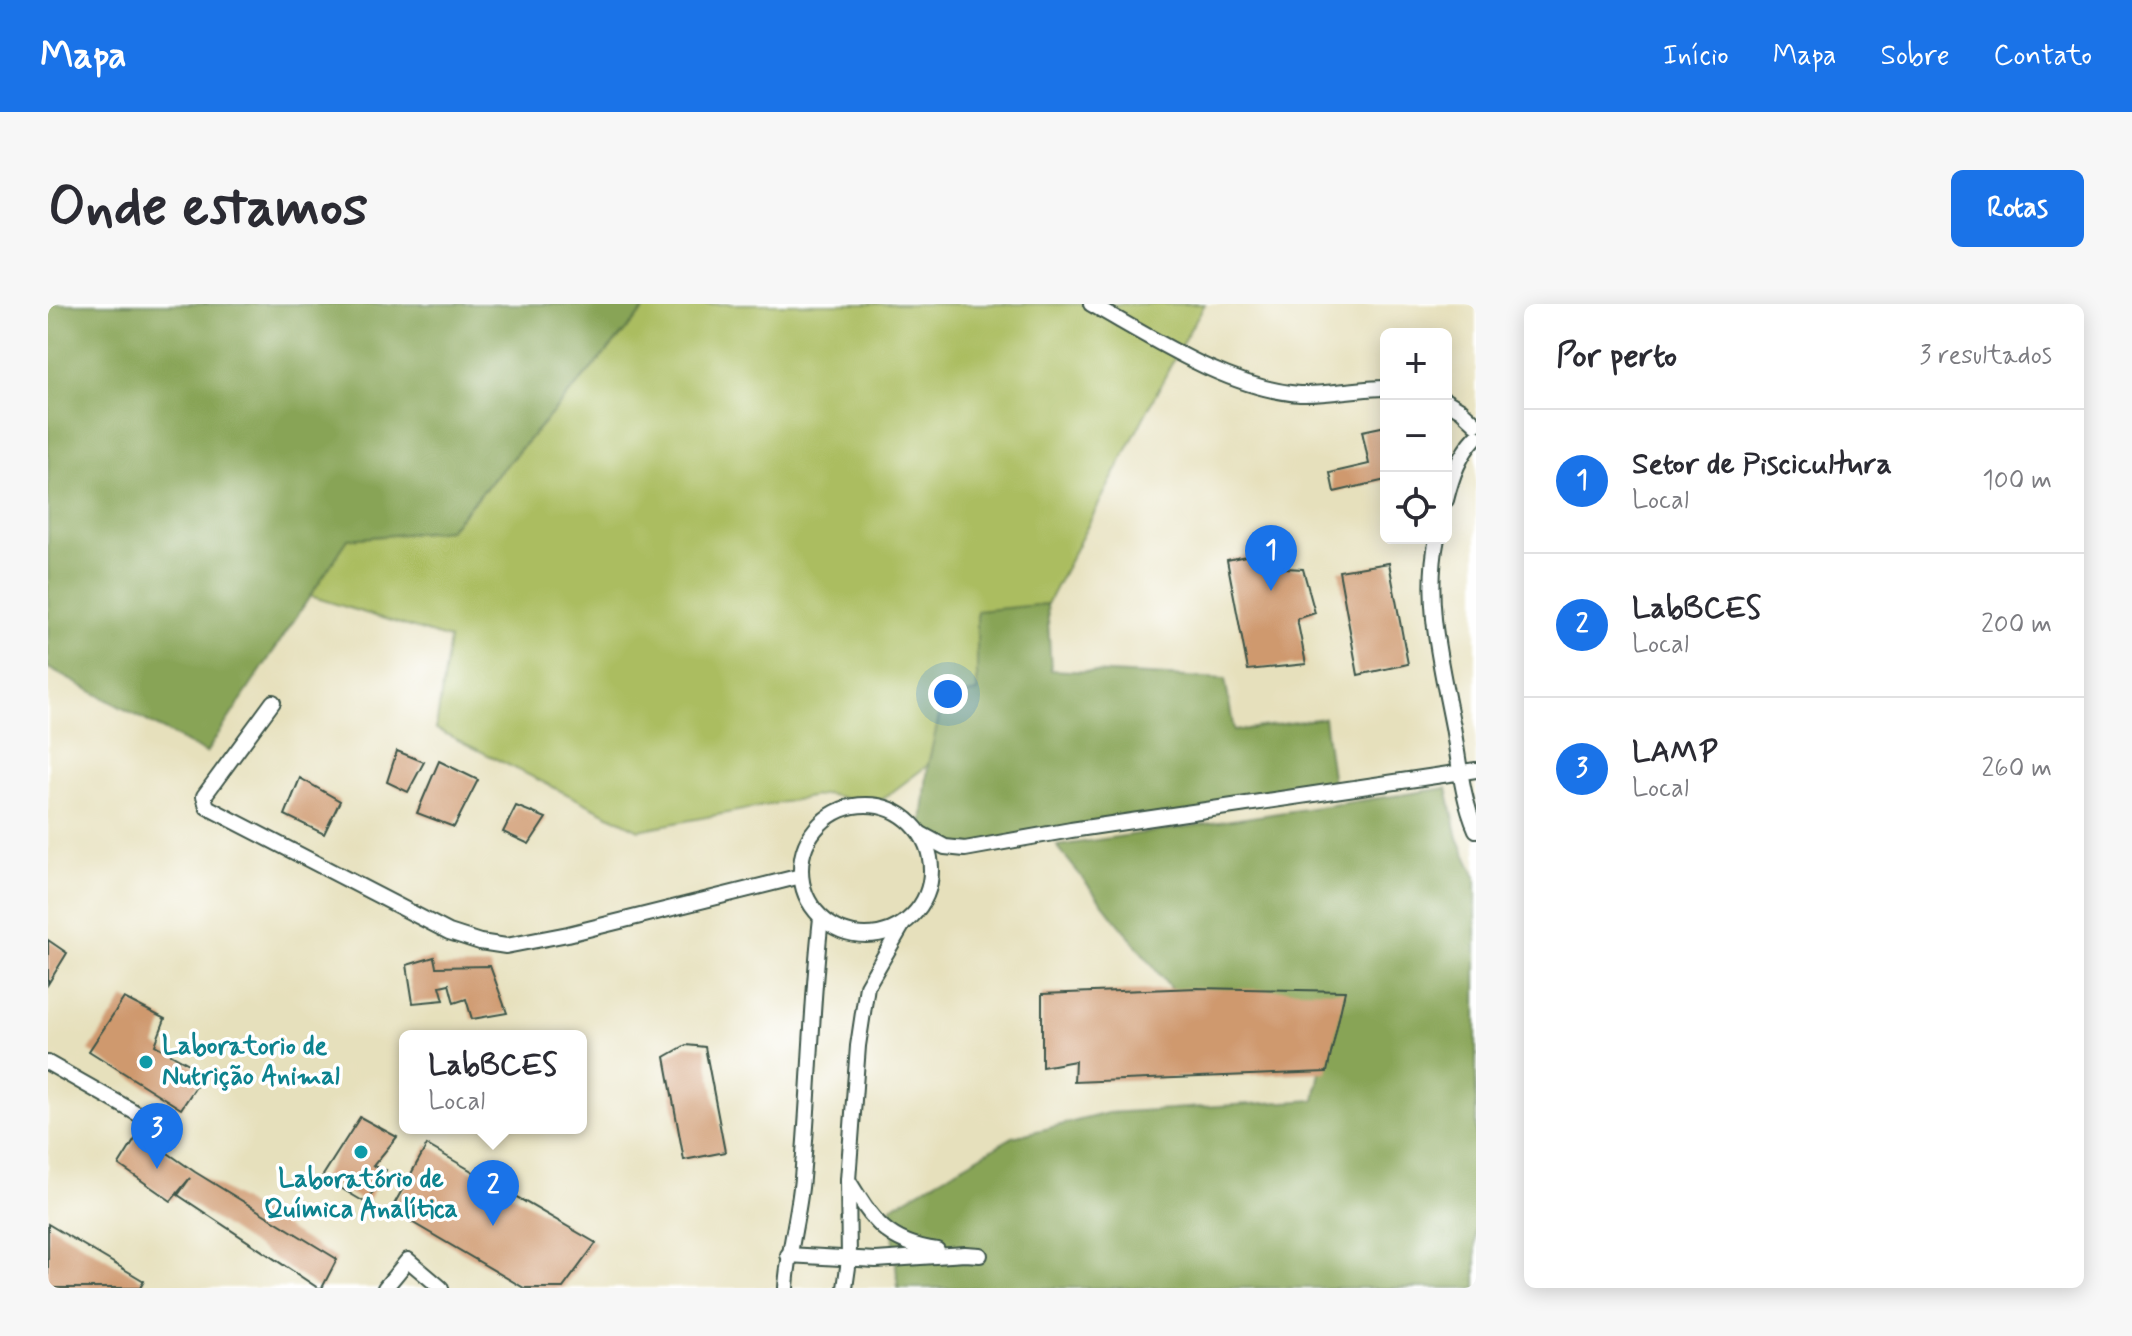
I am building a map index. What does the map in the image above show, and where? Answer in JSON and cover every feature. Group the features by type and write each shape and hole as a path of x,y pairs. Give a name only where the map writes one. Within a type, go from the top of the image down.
{"lane":[{"path":"1091,304 1200,362 1270,389 1315,394 1380,388"},
{"path":"1452,405 1476,424"},
{"path":"1452,479 1466,448 1476,437"},
{"path":"1436,544 1431,609 1468,771 1476,830"},
{"path":"273,702 204,796 207,807 449,932 506,946 568,934 801,876"},
{"path":"921,834 931,859 930,886 918,910 903,924 885,933 858,935 832,927 821,918 805,895 801,876 802,855 814,830 824,820 848,807 875,805 889,809 901,814 921,834 945,847 965,849 1071,830 1468,771"},
{"path":"786,1288 788,1255 802,1177 813,989 821,918"},
{"path":"845,1288 849,1260 848,1180 858,1046 867,986 903,924"},
{"path":"48,1063 138,1114"},
{"path":"788,1255 849,1260 973,1254 923,1248 898,1240 881,1227 848,1180"},
{"path":"385,1288 408,1260 441,1288"}],"green space":[{"path":"48,304 649,304 448,530 348,539 206,753 48,668"},
{"path":"649,304 1205,304 1047,604 977,612 977,692 944,699 928,765 875,805 826,794 639,830 436,729 449,639 310,596 348,539 449,530"},
{"path":"1047,604 1051,670 1225,679 1234,731 1324,718 1334,791 965,849 921,834 928,765 943,699 977,692 977,611"},
{"path":"1447,788 1458,838 1476,877 1476,1288 898,1288 891,1207 1013,1137 1108,1113 1315,1100 1331,1008 1183,1004 1057,846"}],"building":[{"path":"1380,427 1380,481 1334,492 1330,473 1369,464 1362,431"},
{"path":"1283,548 1285,568 1303,569 1315,613 1297,619 1306,664 1248,670 1227,560"},
{"path":"1389,563 1408,664 1358,675 1339,571"},
{"path":"397,751 424,762 408,792 387,782"},
{"path":"439,761 478,780 454,827 417,813"},
{"path":"300,778 340,801 324,834 285,815"},
{"path":"516,806 546,818 529,844 503,832"},
{"path":"48,940 67,953 48,984"},
{"path":"434,957 436,967 490,966 507,1013 472,1019 466,999 454,1003 449,984 440,986 444,1000 413,1003 407,965"},
{"path":"1197,988 1345,991 1327,1072 1074,1082 1075,1061 1042,1067 1042,994"},
{"name":"Laboratorio de Nutrição Animal","path":"124,998 165,1019 155,1045 205,1073 181,1109 89,1051"},
{"path":"686,1045 705,1047 725,1152 684,1160 665,1057"},
{"name":"Laboratório de Química Analítica","path":"360,1117 397,1137 373,1166 386,1170 366,1203 322,1177"},
{"path":"139,1133 195,1172 337,1259 322,1288 178,1195 190,1178 171,1201 119,1165"},
{"path":"427,1145 596,1243 563,1288 524,1288 391,1210"},
{"path":"48,1224 144,1281 140,1288 48,1288"}],"place":[{"name":"Setor de Piscicultura","path":"1271,591"},
{"name":"Laboratorio de Nutrição Animal","path":"146,1062"},
{"name":"Laboratório de Química Analítica","path":"361,1152"},
{"name":"LAMP","path":"157,1169"},
{"name":"LabBCES","path":"493,1226"}]}
